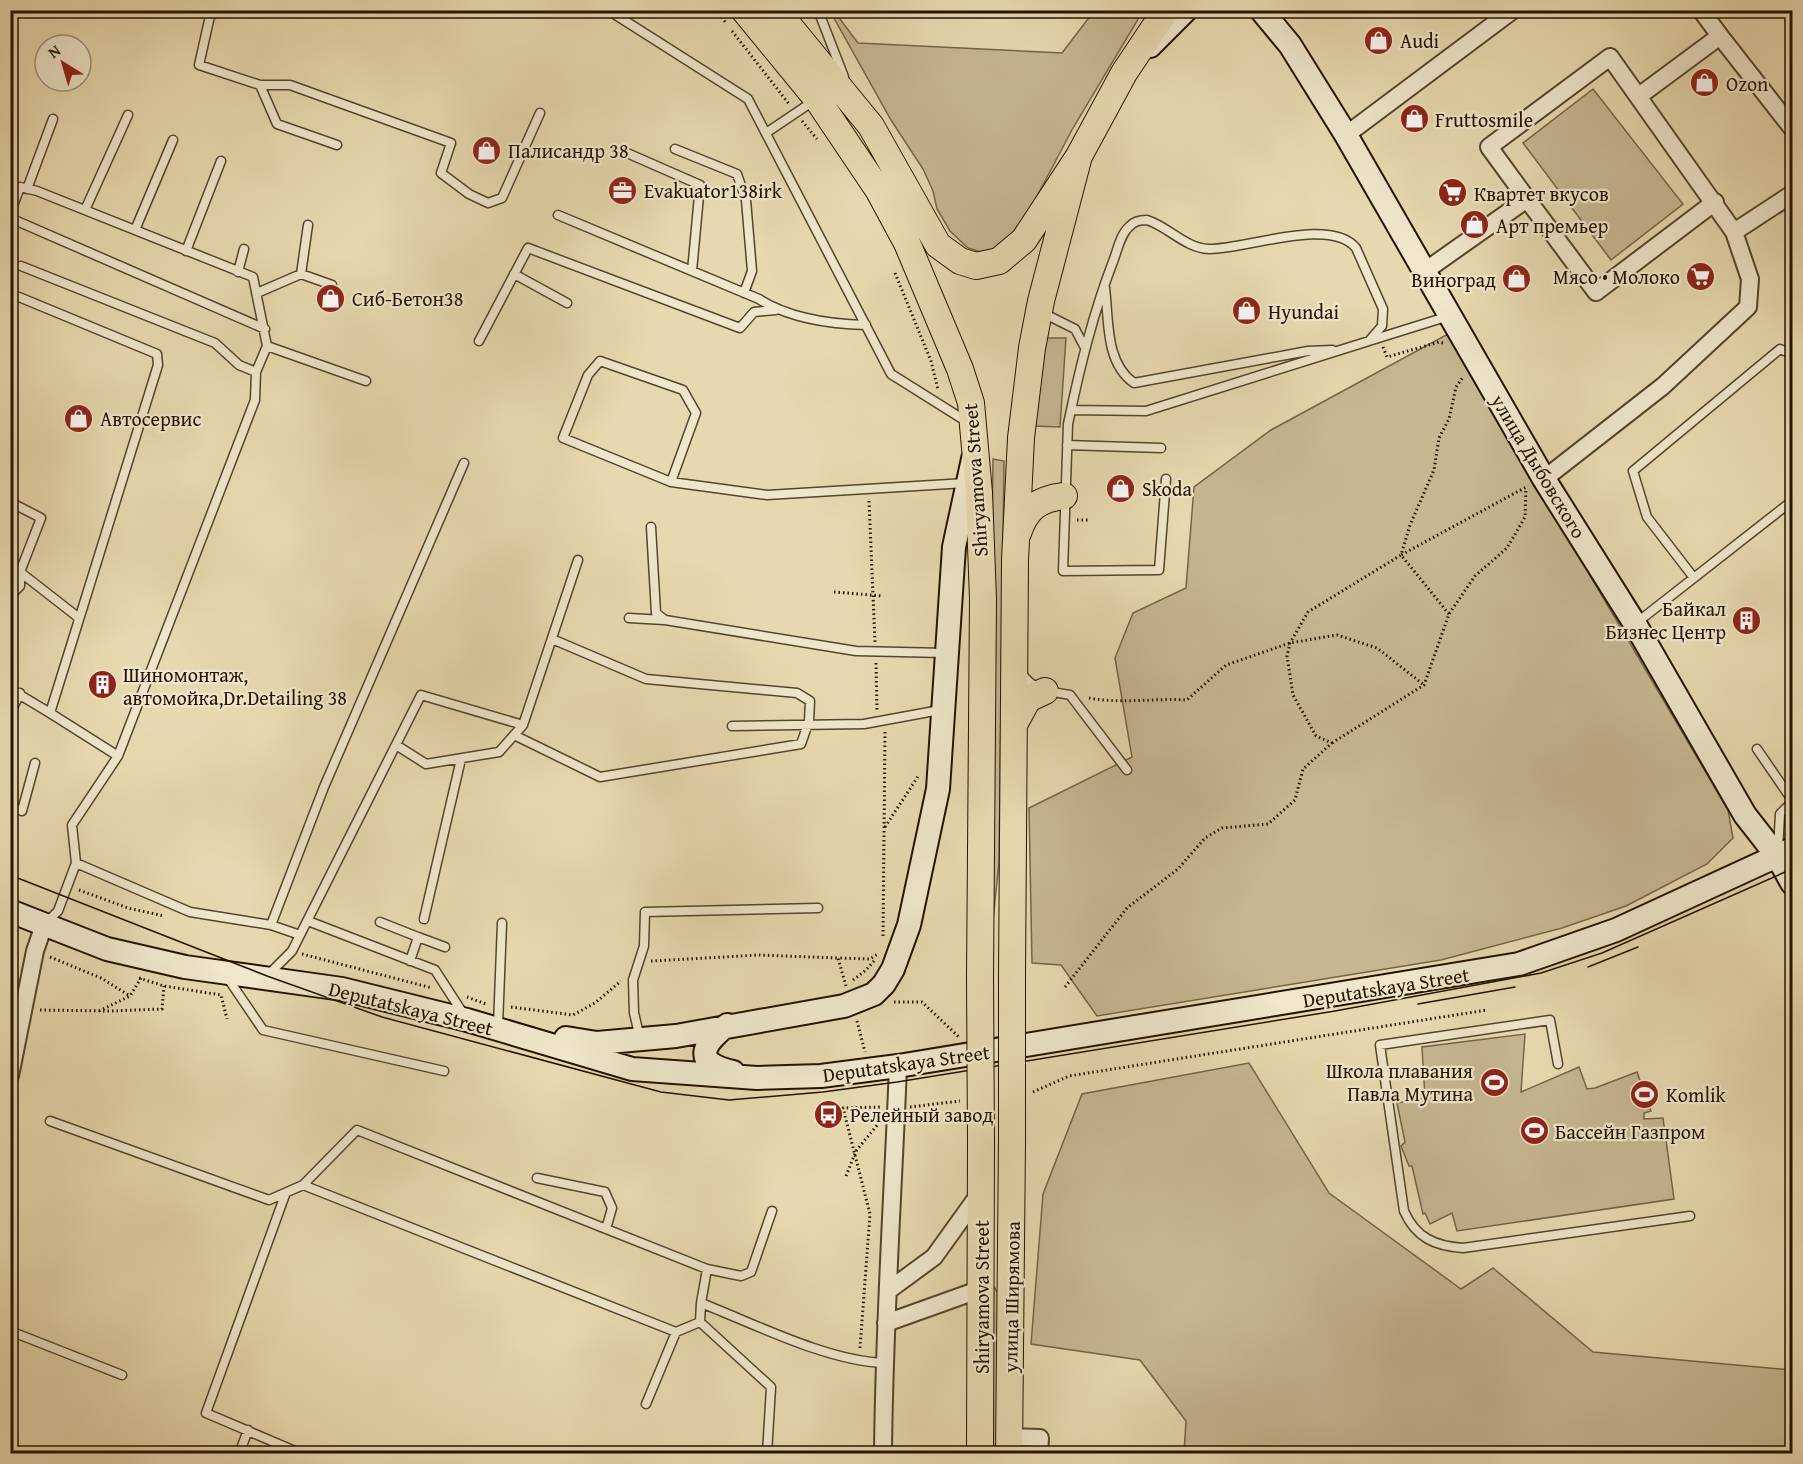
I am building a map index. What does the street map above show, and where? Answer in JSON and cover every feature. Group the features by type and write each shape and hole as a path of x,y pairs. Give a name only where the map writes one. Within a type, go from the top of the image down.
{"main road":[{"name":"Shiryamova Street","path":"744,10 817,99 879,191 907,243 966,386 975,437 983,599 980,1454"},
{"path":"776,10 849,96 888,152 932,236 945,251 968,264 993,263 1018,247 1079,156 1124,73 1166,10"},
{"path":"1124,73 1186,10"},
{"name":"улица Дыбовского","path":"1261,10 1290,45 1346,135 1451,316 1534,483 1635,624 1745,815 1785,852 1792,883"},
{"path":"1285,10 1290,45"},
{"path":"1015,560 1021,438 1032,348 1041,301 1079,156"},
{"path":"488,1021 597,1043 676,1035 849,994 874,994 881,988 893,969 904,944 915,903 938,789 954,547 975,437"},
{"path":"1015,560 1018,533 1025,514 1050,498 1064,496"},
{"name":"улица Ширямова","path":"1009,1445 1016,721 1015,560"},
{"path":"1016,721 1028,699 1045,691"},
{"name":"Deputatskaya Street","path":"10,911 107,949 223,972 267,976 342,989 488,1021 632,1069 757,1078 820,1076 898,1066 1519,964 1616,930 1785,852"},
{"path":"729,1024 705,1046 707,1061 714,1067 757,1078"},
{"path":"981,1252 1011,1252"}],"street":[{"path":"1346,135 1513,10"},
{"path":"1701,10 1792,128"},
{"path":"1639,96 1720,36"},
{"path":"1534,483 1663,386 1748,307 1749,279 1734,232 1715,202 1610,57 1489,147 1596,292 1715,202"},
{"path":"1734,232 1792,194"},
{"path":"1425,271 1527,199"},
{"path":"10,1076 35,951 44,925"},
{"path":"882,1454 898,1066"},
{"path":"889,1290 934,1257 982,1189"},
{"path":"886,1323 981,1289"},
{"path":"1009,1445 1040,1438 1039,1454"}],"lane":[{"path":"220,10 210,16 199,65 260,86 290,84 451,143 441,173 469,194 488,204 502,198 540,113"},
{"path":"608,10 748,99 891,374 943,406 975,437"},
{"path":"819,10 849,96"},
{"path":"260,86 277,124 337,145"},
{"path":"766,133 817,99"},
{"path":"85,210 128,115"},
{"path":"27,189 54,120"},
{"path":"135,230 173,140"},
{"path":"675,149 737,174 746,200 752,271 744,293"},
{"path":"627,153 700,185 692,271"},
{"path":"186,250 221,161"},
{"path":"44,925 58,911 76,863 72,825 118,756 255,400 256,372 267,346 265,329 253,277 85,210 20,187 10,216 265,329"},
{"path":"558,215 744,293 776,310 838,324 866,325"},
{"path":"1166,479 1158,570 1063,571 1064,496 1071,410 1084,350 1104,285 1124,233 1130,226 1139,220 1154,222 1192,246 1210,249 1287,236 1344,237 1356,248 1383,309 1382,326 1369,340"},
{"path":"301,274 308,225"},
{"path":"479,341 528,248 740,328 754,312 776,310"},
{"path":"238,272 244,249"},
{"path":"21,266 215,343 239,365 256,372"},
{"path":"257,293 301,274 332,285"},
{"path":"514,274 567,303"},
{"path":"1104,285 1114,360 1122,375 1134,383 1308,351 1345,349"},
{"path":"19,297 158,354 158,365 50,713"},
{"path":"1041,301 1043,312 1067,323 1077,331 1084,350"},
{"path":"1071,410 1146,411 1451,316"},
{"path":"267,346 366,381"},
{"path":"1694,578 1647,517 1633,471 1780,350 1792,354"},
{"path":"671,482 696,413 683,390 600,361 588,375 563,438 671,482 767,495 868,487 967,483"},
{"path":"1067,445 1161,447"},
{"path":"271,925 324,787 464,463"},
{"path":"1635,624 1792,501"},
{"path":"10,502 41,518 20,572 20,586 10,596"},
{"path":"651,527 656,613 665,620"},
{"path":"396,745 426,764 499,752 523,725 578,560"},
{"path":"20,572 79,618"},
{"path":"629,618 665,620 856,651 948,654"},
{"path":"514,735 600,777 801,744 807,725 810,701 797,693 646,679 552,639"},
{"path":"1016,648 1024,677 1045,691 1070,695 1127,770"},
{"path":"10,689 20,693 118,756"},
{"path":"10,714 20,693"},
{"path":"267,976 292,951 421,695 523,725"},
{"path":"732,726 864,724 944,710"},
{"path":"1757,749 1792,801 1780,814 1785,852"},
{"path":"424,919 460,759"},
{"path":"10,807 22,811 34,763"},
{"path":"76,863 190,912 271,925 300,935"},
{"path":"640,1039 634,1013 633,980 644,946 645,912 818,908"},
{"path":"308,921 435,970 450,992 488,1021 502,923"},
{"path":"380,922 445,947"},
{"path":"410,961 418,937"},
{"path":"223,972 263,1030 444,1071"},
{"path":"1558,1064 1550,1020 1380,1045 1404,1211 1411,1227 1424,1238 1442,1247 1463,1248 1690,1216"},
{"path":"50,1121 269,1200 285,1195 303,1185 357,1130 707,1269 741,1276 752,1272 772,1211"},
{"path":"537,1178 605,1192 612,1208 606,1228"},
{"path":"303,1185 676,1332 700,1322"},
{"path":"285,1195 206,1413 303,1454"},
{"path":"700,1322 707,1269"},
{"path":"701,1303 860,1362 884,1363"},
{"path":"700,1322 771,1387 767,1454"},
{"path":"10,1331 122,1375"},
{"path":"646,1404 676,1332"},
{"path":"239,1454 248,1430"}],"path":[{"path":"716,10 822,146"},
{"path":"893,266 931,361 943,406"},
{"path":"1379,337 1387,357 1439,342 1447,344"},
{"path":"1401,555 1410,525 1434,471 1439,438 1449,419 1456,387 1466,371 1472,382"},
{"path":"1332,743 1316,736 1293,695 1287,656 1290,643 1308,612 1401,555 1534,483"},
{"path":"1065,987 1127,908 1178,869 1205,838 1222,828 1268,824 1295,800 1303,769 1332,743 1424,685 1449,614 1475,576 1507,548 1525,517 1534,483"},
{"path":"868,487 875,596 878,721"},
{"path":"1401,555 1449,614"},
{"path":"834,592 883,596"},
{"path":"1070,695 1102,701 1158,698 1187,700 1226,666 1290,643 1337,635 1377,648 1424,685"},
{"path":"849,994 880,952 885,927 885,729"},
{"path":"884,829 923,766"},
{"path":"35,951 101,978 130,996"},
{"path":"318,959 450,992 488,1021 573,1015 595,1003 645,962 758,955 870,959 880,952"},
{"path":"838,958 867,1057"},
{"path":"98,1011 130,996 141,978 164,986 221,995 227,1019"},
{"path":"38,1010 162,1009 164,986"},
{"path":"893,1002 903,1000 922,1002 966,1044"},
{"path":"1033,1092 1069,1076 1487,1010"},
{"path":"908,1107 964,1101"},
{"path":"860,1362 870,1214 856,1151 843,1108 871,1105 881,1107"},
{"path":"846,1176 856,1151 884,1118"}],"shaded area":[{"path":"830,11 834,11 858,43 1062,53 1094,11 1143,11 1073,128 1017,234 995,250 981,252 968,248 950,231 937,209 933,191 923,169 891,120"},
{"path":"1593,89 1683,204 1611,260 1523,143"},
{"path":"1448,334 1728,810 1733,838 1707,864 1626,906 1562,928 1441,960 1097,1016 1061,965 1032,963 1029,808 1132,757 1115,658 1133,613 1186,588 1194,487 1271,430"},
{"path":"1045,338 1066,338 1060,427 1032,426"},
{"path":"993,459 1004,461 999,862 992,930 987,865"},
{"name":"Бассейн Газпром","path":"1525,1034 1521,1092 1579,1067 1587,1089 1637,1072 1651,1111 1644,1113 1644,1119 1663,1118 1674,1199 1457,1231 1452,1213 1430,1224 1425,1213 1423,1214 1412,1166 1409,1166 1401,1146 1405,1142 1397,1103 1425,1098 1422,1047"},
{"path":"1249,1063 1329,1193 1461,1289 1493,1268 1593,1352 1792,1370 1792,1453 1184,1453 1186,1421 1140,1360 1031,1344 1043,1194 1082,1094"},
{"path":"993,1285 999,1295 998,1453 986,1454"}],"tram line":[{"path":"10,875 267,976 382,1017 661,1092 729,1100 823,1092 897,1082 1335,1011 1541,973 1602,953 1792,869"},
{"path":"1588,967 1638,947"},
{"path":"1418,1004 1515,987"}],"place":[{"name":"Audi","path":"1379,40"},
{"name":"Ozon","path":"1705,83"},
{"name":"Fruttosmile","path":"1414,119"},
{"name":"Палисандр 38","path":"487,150"},
{"name":"Evakuator138irk","path":"623,190"},
{"name":"Квартет вкусов","path":"1453,193"},
{"name":"Арт премьер","path":"1475,225"},
{"name":"Мясо • Молоко","path":"1701,276"},
{"name":"Виноград","path":"1517,279"},
{"name":"Сиб-Бетон38","path":"331,298"},
{"name":"Hyundai","path":"1247,311"},
{"name":"Автосервис","path":"79,418"},
{"name":"Skoda","path":"1121,488"},
{"name":"Байкал Бизнес Центр","path":"1747,620"},
{"name":"Шиномонтаж, автомойка,Dr.Detailing 38","path":"102,685"},
{"name":"Школа плавания Павла Мутина","path":"1494,1082"},
{"name":"Komlik","path":"1645,1094"},
{"name":"Релейный завод","path":"829,1114"},
{"name":"Бассейн Газпром","path":"1534,1131"}]}
